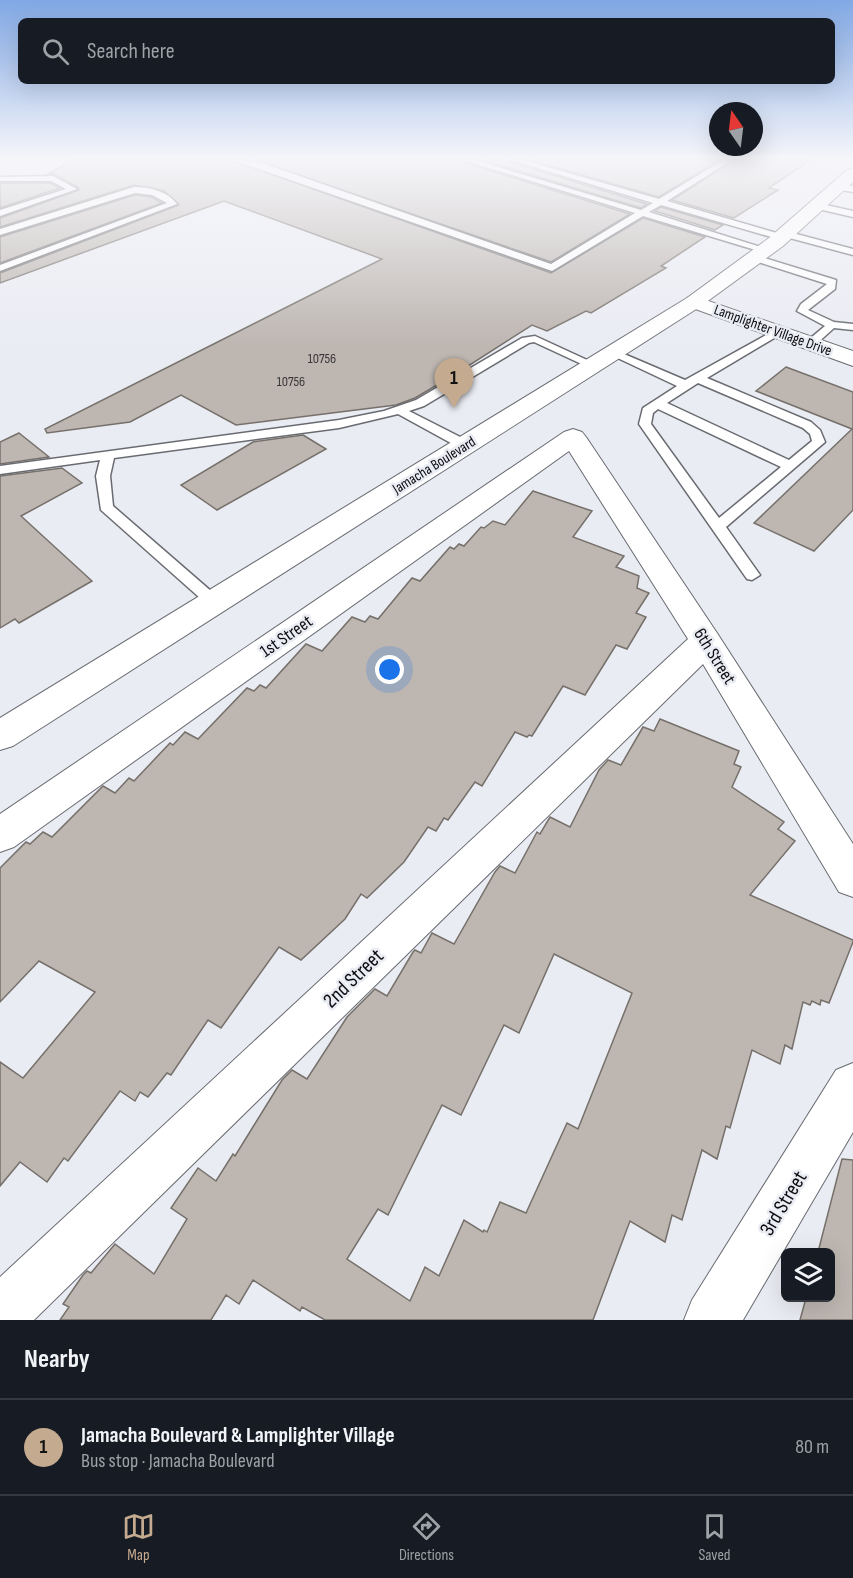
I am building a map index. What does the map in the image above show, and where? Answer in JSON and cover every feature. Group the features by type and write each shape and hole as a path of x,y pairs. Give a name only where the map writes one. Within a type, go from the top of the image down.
{"street":[{"name":"Jamacha Boulevard","path":"0,736 694,302 760,254 799,222"},
{"name":"Lamplighter Village Drive","path":"694,302 853,359"},
{"name":"6th Street","path":"573,437 706,641 853,879"},
{"name":"1st Street","path":"0,835 573,437"},
{"name":"2nd Street","path":"0,1315 706,641"},
{"name":"3rd Street","path":"712,1320 853,1087"}],"lane":[{"path":"0,232 33,222"},
{"path":"0,268 125,222"},
{"path":"420,222 552,268 627,222"},
{"path":"670,222 832,282 831,287 805,306 802,311 832,325 853,327"},
{"path":"730,222 853,252"},
{"path":"810,344 832,325"},
{"path":"752,575 645,424 647,411 691,381 777,332"},
{"path":"0,470 339,424 401,411 420,403 526,340 536,339 602,359 691,381 807,425 816,433 819,442 717,527"},
{"path":"658,404 790,466"},
{"path":"401,411 465,445"},
{"path":"108,455 102,476 106,507 214,602"}],"building":[{"path":"0,222 17,222 0,227"},
{"path":"50,222 112,222 0,263 0,237"},
{"path":"135,222 168,222 0,283 0,273"},
{"path":"280,222 405,222 551,273 637,222 655,222 705,237 661,266 666,268 591,313 586,311 547,331 532,325 415,398 396,405 236,425 181,395 130,422 47,433 45,429 382,259"},
{"path":"434,222 617,222 551,262"},
{"path":"688,222 711,222 723,225 715,230"},
{"path":"786,367 853,392 853,510 814,551 754,523 852,429 756,391"},
{"path":"19,433 49,457 0,464 0,442"},
{"path":"303,435 326,449 217,510 181,485 253,442"},
{"path":"62,468 82,483 21,516 92,581 19,623 15,619 0,628 0,476"},
{"path":"533,491 592,511 573,537 624,556 616,567 639,576 637,588 649,593 636,613 646,617 627,649 616,645 585,695 563,686 532,736 527,737 515,732 482,786 475,782 448,820 444,818 436,831 428,827 404,862 367,898 361,894 345,919 301,960 279,947 221,1028 208,1020 171,1075 167,1073 148,1097 140,1092 135,1101 120,1091 68,1161 64,1158 47,1182 20,1162 0,1186 0,1062 23,1078 95,992 39,961 0,1002 0,868 26,842 30,844 43,832 52,837 103,786 115,793 129,778 134,781 170,743 173,745 185,732 198,739 247,688 254,691 260,685 266,688 306,644 322,651 352,617 365,622 370,616 378,619 412,578 420,581 450,547 454,549 459,544 464,546 481,527 484,528 493,521 505,525"},
{"path":"660,719 739,751 734,764 741,767 732,787 784,822 778,829 795,841 750,895 853,940 853,942 829,1003 821,1000 820,1005 812,1001 810,1005 803,1002 792,1049 785,1045 780,1064 752,1050 730,1128 726,1126 717,1159 702,1150 682,1220 672,1215 665,1242 630,1221 593,1320 325,1320 302,1307 300,1311 253,1280 239,1304 226,1295 211,1320 60,1320 69,1307 63,1304 83,1275 87,1271 91,1273 115,1244 154,1274 187,1219 171,1208 198,1168 216,1181 233,1154 235,1156 282,1080 292,1070 307,1079 347,1017 375,989 387,996 413,952 415,950 421,953 432,933 454,944 500,866 515,873 537,832 540,834 550,817 570,827 599,770 608,760 621,765 643,727 654,731","holes":["554,954 632,993 578,1129 567,1123 526,1213 500,1202 487,1232 484,1230 483,1232 464,1220 439,1276 425,1267 410,1301 347,1259 378,1209 388,1215 442,1105 461,1115 504,1025 519,1033"]},
{"path":"842,1159 853,1160 853,1320 800,1320 805,1302 835,1302 835,1248 819,1248"}],"place":[{"name":"Jamacha Boulevard & Lamplighter Village","path":"454,408"}]}
